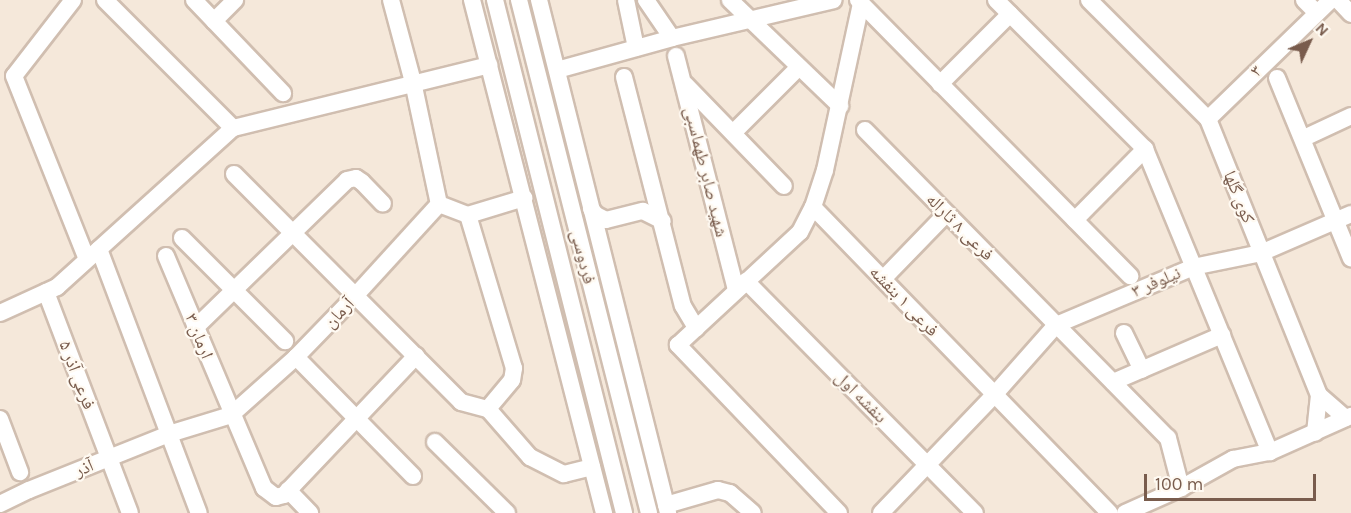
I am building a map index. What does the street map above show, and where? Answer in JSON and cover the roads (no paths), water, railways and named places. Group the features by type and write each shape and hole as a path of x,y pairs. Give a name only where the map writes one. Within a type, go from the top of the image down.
{"street":[{"path":"73,0 14,76 93,254 169,434 199,513"},
{"path":"105,0 233,128"},
{"path":"195,0 283,93"},
{"path":"214,21 235,0"},
{"path":"390,0 413,82 439,204 468,215 524,198"},
{"path":"472,0 604,513"},
{"name":"فردوسی","path":"495,0 624,513"},
{"name":"فردوسی","path":"519,0 649,513"},
{"path":"539,0 667,509 718,490 730,493 753,513"},
{"path":"626,0 636,48"},
{"path":"646,0 672,38"},
{"path":"730,0 840,106"},
{"path":"558,70 672,38 834,0"},
{"path":"996,0 1145,149 1270,452"},
{"name":"کوی گلها","path":"1089,0 1208,119 1319,395 1315,433"},
{"path":"1304,0 1317,13"},
{"name":"۳","path":"1208,119 1330,0"},
{"path":"1338,0 1351,14"},
{"path":"861,1 1130,276"},
{"path":"839,513 678,345 800,232 813,207 825,170 861,1"},
{"path":"940,84 1010,14"},
{"name":"شهید صابر طهماسبی","path":"676,56 741,285"},
{"path":"0,313 57,286 233,128 489,65"},
{"path":"733,134 799,67"},
{"path":"624,77 663,221 683,306 696,328"},
{"path":"1277,78 1304,138 1351,258"},
{"path":"683,82 784,186"},
{"path":"1304,138 1351,116"},
{"path":"553,134 572,130"},
{"name":"فرعی ۸ ثاراله","path":"865,130 1168,438 1181,488"},
{"path":"1076,220 1145,149"},
{"path":"234,174 461,402 488,409 530,457 564,474 592,467"},
{"path":"195,328 348,180 356,178 362,182 383,204"},
{"name":"آرمان","path":"231,416 296,357 357,295 439,204"},
{"name":"فرعی ۱ بنفشه","path":"813,207 1110,513"},
{"path":"591,209 596,215 606,220 643,211 663,221"},
{"path":"883,279 946,214"},
{"name":"نیلوفر ۳","path":"1056,325 1193,267 1261,253 1351,214"},
{"path":"468,215 514,368 512,380 488,409"},
{"path":"182,238 285,341"},
{"name":"ارمان ۳","path":"166,256 231,416 264,488 276,497 288,490"},
{"name":"بنفشه اول","path":"741,285 975,513"},
{"name":"فرعی آذر ۵","path":"46,292 130,513"},
{"path":"881,513 928,466 1056,325"},
{"path":"1124,333 1142,370"},
{"path":"1113,382 1222,335"},
{"path":"310,513 288,490 416,356"},
{"path":"296,357 413,476"},
{"path":"1125,513 1181,488 1233,459 1270,452 1348,417 1319,395"},
{"name":"آذر","path":"0,504 169,434 231,416"},
{"path":"0,419 20,472"},
{"path":"435,442 507,513"}]}
